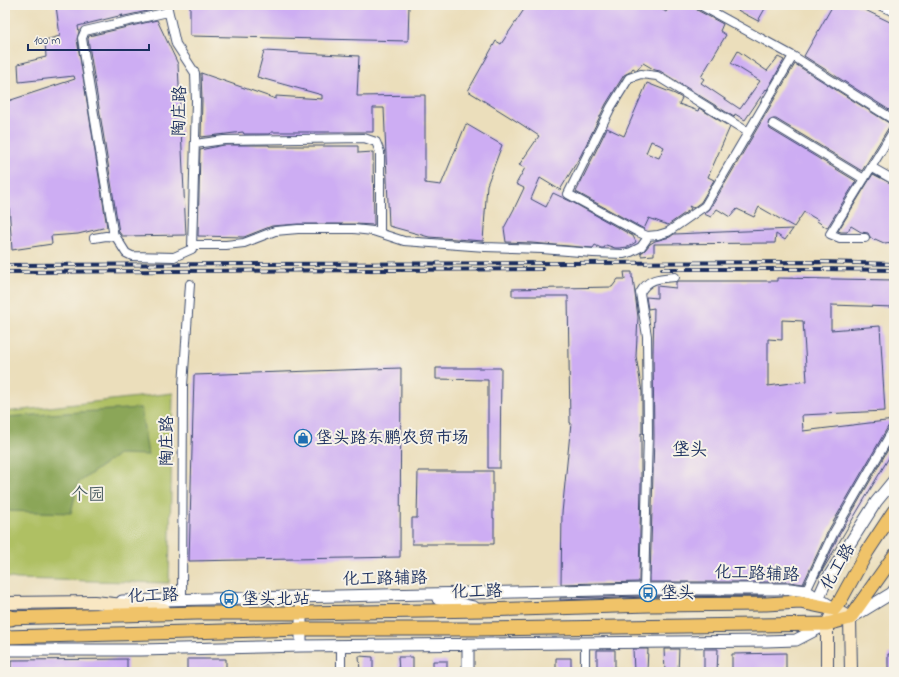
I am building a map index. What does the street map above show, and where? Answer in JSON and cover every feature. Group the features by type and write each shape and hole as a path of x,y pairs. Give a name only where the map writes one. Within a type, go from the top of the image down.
{"main road":[{"name":"化工路","path":"7,618 197,613 484,610 800,602 834,609 867,552 894,511"},
{"path":"851,672 850,618 894,556"},
{"name":"化工路辅路","path":"5,603 94,602 197,613"},
{"path":"828,672 827,624 834,609 850,618"},
{"path":"5,637 301,629 478,629 827,624 850,618"}],"street":[{"path":"700,5 793,56 894,120"},
{"path":"879,5 894,12"},
{"path":"114,237 82,38 86,30 167,8"},
{"name":"陶庄路","path":"167,8 176,44 195,73 196,101 193,247"},
{"path":"748,132 657,76 641,74 629,78 611,107 568,194 647,236 668,232 705,206 793,56"},
{"path":"773,124 864,179"},
{"path":"865,238 840,238 830,234 894,130"},
{"path":"195,144 224,140 364,138 376,142 380,152 380,233"},
{"path":"871,167 894,180"},
{"path":"94,238 106,236 116,237 126,253 132,256 174,256 193,247 244,243 275,230 298,229 354,229 373,231 404,241 485,247 624,254 641,247 647,236"},
{"path":"644,589 648,434 647,344 640,293 650,282 662,278 675,277"},
{"name":"陶庄路","path":"182,599 183,386 190,284"},
{"path":"806,591 833,534 894,428"},
{"name":"化工路辅路","path":"818,599 826,580 876,502 894,480"},
{"name":"化工路辅路","path":"94,602 644,589 790,589 806,591 834,609"},
{"path":"850,618 893,592"},
{"path":"412,595 437,598 484,610"},
{"path":"301,646 302,597"},
{"path":"5,650 142,650 425,644 690,643 796,640 827,624"},
{"path":"425,644 478,629"},
{"path":"142,650 176,633"},
{"path":"585,643 585,672"},
{"path":"468,644 468,672"},
{"path":"341,646 341,672"}],"green space":[{"name":"个园","path":"173,393 169,583 17,579 5,577 5,412"},
{"path":"141,408 148,455 119,454 78,483 71,513 5,511 5,417"}],"building":[{"path":"149,5 152,10 120,17 123,15 78,26 79,32 77,39 107,227 78,234 51,236 52,244 12,250 5,147 5,102 75,79 74,76 19,82 18,64 46,57 45,40 60,36 56,6"},
{"path":"190,5 409,5 408,41 190,36"},
{"path":"527,5 655,5 666,12 671,5 694,5 697,10 723,24 720,31 726,35 701,77 704,79 701,83 740,109 760,81 731,63 738,51 767,71 778,57 784,60 767,90 766,89 745,120 735,114 734,117 660,71 655,70 643,63 636,70 633,68 630,72 624,75 606,104 581,155 560,190 540,178 531,199 546,207 553,193 633,236 636,242 628,247 615,248 606,245 604,248 601,248 595,245 593,248 506,242 504,228 524,188 516,184 525,168 519,165 539,136 468,91 496,41 501,44"},
{"path":"728,5 767,5 758,21"},
{"path":"833,5 855,5 894,24 894,113 804,56"},
{"path":"157,20 178,64 186,235 122,236 119,232 88,39 89,36"},
{"path":"264,51 359,56 357,96 425,95 425,183 441,185 466,124 502,145 487,185 483,241 429,237 389,226 384,108 373,108 373,132 271,132 269,134 244,134 243,132 201,137 201,73 276,99 276,96 322,99 322,95 257,77"},
{"path":"795,64 892,125 889,127 862,171 776,119 769,121 768,124 770,129 856,181 827,228 817,221 818,220 804,212 794,227 759,207 754,217 737,209 730,217 717,209 711,217 704,214 710,209"},
{"path":"647,83 682,98 679,104 698,111 699,108 730,127 708,177 714,180 701,202 693,208 689,206 691,209 668,225 649,218 644,229 576,192 607,128 624,136","holes":["651,141 664,147 659,158 646,153"]},
{"path":"224,145 358,146 358,153 373,152 374,225 298,224 272,226 244,237 198,236 200,150"},
{"path":"873,174 894,185 894,242 884,243 875,239 874,240 868,233 861,232 851,226 847,232 838,231"},
{"path":"793,229 785,240 776,234 775,243 654,244 654,255 641,256 641,253 650,244 670,237 674,234"},
{"path":"624,272 632,272 633,278 638,317 636,356 642,392 639,582 561,584 562,513 571,423 568,296 512,296 512,289 612,287 618,279 625,279"},
{"path":"777,278 894,280 894,307 831,305 831,330 880,326 885,411 802,415 803,431 894,420 894,423 889,425 828,531 803,584 790,582 650,582 654,436 654,308 648,309 646,297 657,298 657,286 676,288 676,282 679,281 777,281","holes":["782,320 803,321 807,381 768,386 768,339 782,340"]},
{"name":"垡头路东鹏农贸市场","path":"401,368 400,557 189,561 194,375"},
{"path":"436,368 501,368 500,468 488,468 488,380 436,379"},
{"path":"894,439 894,449 818,578 838,537"},
{"path":"418,471 493,471 494,544 412,544 412,518 417,518"},
{"path":"644,596 766,596 649,597 560,600 560,598"},
{"path":"633,649 648,649 647,672 634,672"},
{"path":"664,649 679,649 678,672 665,672"},
{"path":"704,649 718,649 717,672 704,672"},
{"path":"597,650 615,650 615,672 597,672"},
{"path":"786,653 786,672 732,672 732,654"},
{"path":"888,654 894,654 894,672 888,672"},
{"path":"359,656 373,657 373,672 360,672"},
{"path":"398,657 413,657 413,672 399,672"},
{"path":"556,658 571,658 571,672 556,672"},
{"path":"127,659 127,672 11,672 11,660"},
{"path":"187,659 226,659 226,672 187,672"},
{"path":"433,661 447,661 447,672 433,672"}],"railway":[{"path":"5,265 822,262 894,264"},
{"path":"5,272 542,269"},
{"path":"662,269 894,270"}],"place":[{"name":"垡头路东鹏农贸市场","path":"303,438"},
{"name":"垡头","path":"648,593"},
{"name":"垡头北站","path":"229,599"}],"district":[{"name":"垡头","path":"690,451"}]}
